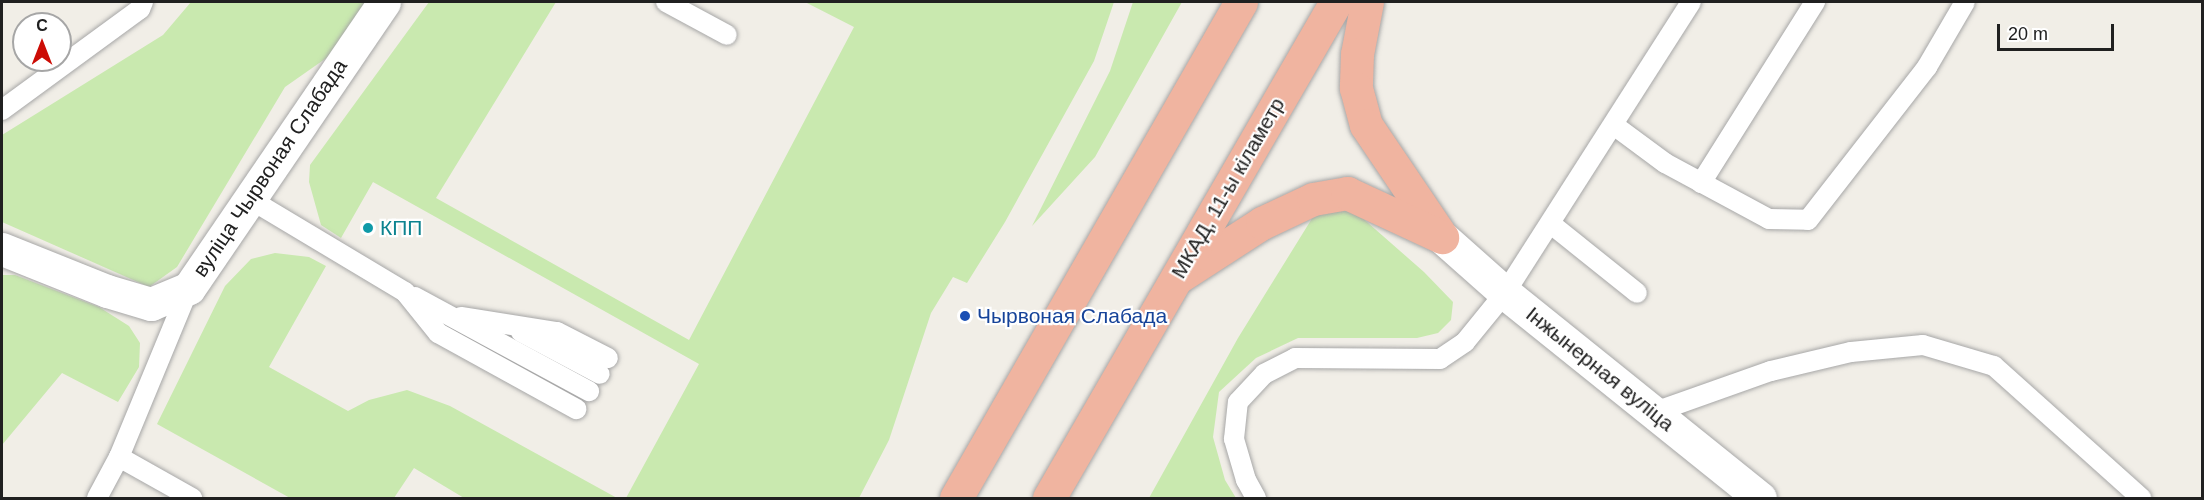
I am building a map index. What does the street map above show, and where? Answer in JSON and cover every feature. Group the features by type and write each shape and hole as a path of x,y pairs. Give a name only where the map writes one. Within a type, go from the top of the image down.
{"highway":[{"path":"956,498 1241,2"},
{"name":"МКАД, 11-ы кіламетр","path":"1048,498 1336,2"},
{"path":"1367,2 1357,54 1356,88 1366,125 1442,237"},
{"path":"1176,278 1262,223 1312,199 1347,193 1442,237"}],"street":[{"name":"вуліца Чырвоная Слабада","path":"2,249 107,291 151,304 189,288 248,198 384,2"},
{"name":"Інжынерная вуліца","path":"1442,237 1505,293 1760,498"}],"lane":[{"path":"2,110 140,9 143,2"},
{"path":"666,2 727,35"},
{"path":"1256,498 1246,480 1234,439 1238,402 1264,374 1294,358 1440,359 1465,342 1505,293 1551,224 1616,126 1691,2"},
{"path":"1701,183 1815,2"},
{"path":"1616,126 1665,163 1769,219 1808,220 1927,67 1965,2"},
{"path":"248,198 405,292 588,391"},
{"path":"1551,224 1637,292"},
{"path":"97,498 119,458 189,288"},
{"path":"405,292 438,333 576,409"},
{"path":"447,315 557,332 604,366"},
{"path":"1655,412 1771,371 1851,352 1923,345 1994,366 2141,498"},
{"path":"119,458 192,498"}],"green space":[{"path":"191,2 369,2 335,52 285,87 177,267 149,287 2,222 2,135 163,35"},
{"path":"429,2 556,2 436,198 689,340 854,27 805,2 1114,2 1094,61 1005,222 967,283 953,277 931,313 889,440 859,498 626,498 699,364 373,182 341,238 321,225 309,182 310,165"},
{"path":"1133,2 1182,2 1095,157 1032,226 1110,71"},
{"path":"1339,208 1359,215 1424,272 1453,302 1451,320 1438,333 1417,338 1298,338 1256,358 1219,392 1213,437 1225,480 1236,498 1149,498 1238,338 1316,212"},
{"path":"275,253 309,257 326,266 269,367 348,411 369,400 407,390 450,406 617,498 464,498 414,468 394,498 290,498 157,424 225,286 251,259"},
{"path":"2,275 15,275 99,307 129,326 140,343 139,367 118,402 62,373 2,445"}],"place":[{"name":"КПП","path":"368,228"},
{"name":"Чырвоная Слабада","path":"965,316"}]}
